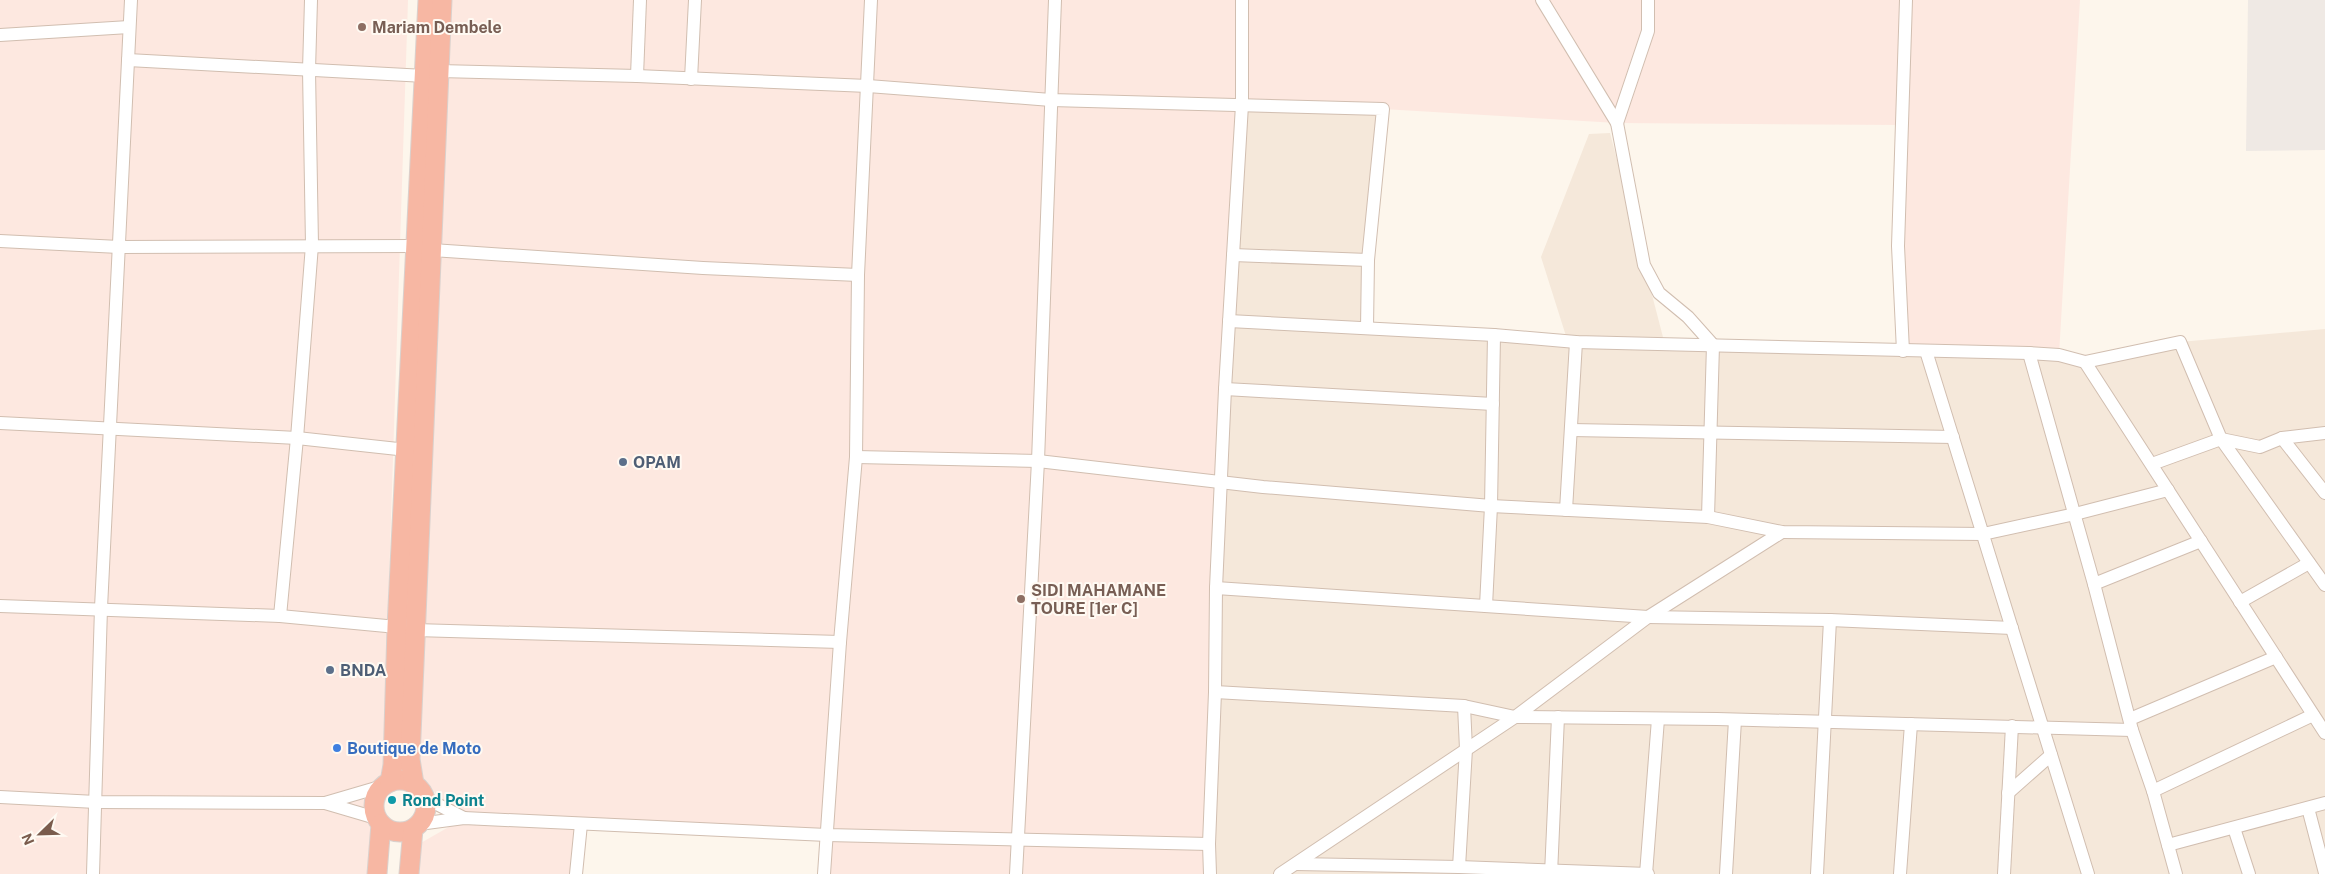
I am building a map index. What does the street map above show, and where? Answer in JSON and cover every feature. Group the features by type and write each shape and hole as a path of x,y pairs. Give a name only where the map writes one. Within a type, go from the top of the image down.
{"highway":[{"path":"428,0 432,73"},
{"path":"377,874 378,821 374,804 378,791 386,784 393,766 406,628 432,73 442,0"},
{"path":"409,874 416,826 425,812 410,759 406,628 407,450 423,248"},
{"path":"386,784 406,781 419,791"},
{"path":"378,821 393,831 400,832 416,826"}],"street":[{"path":"93,874 101,608 131,0"},
{"path":"280,616 297,438 312,245 309,70 312,0"},
{"path":"637,76 640,0"},
{"path":"691,79 695,0"},
{"path":"824,874 840,642 856,457 858,275 871,0"},
{"path":"1016,874 1038,461 1055,0"},
{"path":"1210,874 1209,844 1215,692 1216,588 1225,389 1242,105 1242,0"},
{"path":"1542,0 1617,123 1644,265 1659,293 1688,318 1713,345 1708,517"},
{"path":"1617,123 1648,31 1648,0"},
{"path":"1903,351 1898,246 1906,0"},
{"path":"0,35 130,27"},
{"path":"128,60 309,70 637,76 868,86 1051,100 1383,109 1368,260 1367,328"},
{"path":"0,241 119,247 312,245 423,248 703,268 858,275"},
{"path":"1233,255 1368,260"},
{"path":"1229,321 1494,335 1576,342 2030,353 2059,355 2086,362 2180,342 2221,439 2325,585"},
{"path":"1486,606 1491,506 1494,335"},
{"path":"1566,510 1576,342"},
{"path":"1926,351 2088,874"},
{"path":"2030,353 2131,724 2153,791 2176,874"},
{"path":"2086,362 2325,732"},
{"path":"1225,389 1493,404"},
{"path":"0,423 297,438 407,450"},
{"path":"1571,430 1710,431 1952,437"},
{"path":"2152,464 2221,439 2260,447 2282,438 2325,433"},
{"path":"2282,438 2325,493"},
{"path":"856,457 1038,461 1221,482 1491,506 1708,517 1782,532 1983,534 2075,514 2168,490"},
{"path":"1296,869 1514,716 1648,616 1782,532"},
{"path":"2094,584 2201,541"},
{"path":"2240,602 2309,563"},
{"path":"1216,588 1648,616 1830,620 2012,628"},
{"path":"0,606 101,608 280,616 406,628 840,642"},
{"path":"1817,874 1830,620"},
{"path":"1215,692 1464,706 1514,716 2042,727 2131,724 2276,657"},
{"path":"1459,867 1466,749 1464,706"},
{"path":"2153,791 2313,715"},
{"path":"1551,872 1558,717"},
{"path":"1280,874 1296,869 1459,867 1551,872 1647,874 1658,718"},
{"path":"1726,874 1735,720"},
{"path":"1900,874 1911,724"},
{"path":"2004,874 2012,726"},
{"path":"2008,793 2051,755"},
{"path":"0,797 96,802 325,803 386,784"},
{"path":"419,791 464,818"},
{"path":"325,803 378,821"},
{"path":"2168,845 2325,803"},
{"path":"2308,808 2325,873"},
{"path":"416,826 464,818 827,836 1209,844"},
{"path":"576,874 581,824"},
{"path":"2234,828 2248,874"}],"shaded area":[{"path":"0,0 408,0 381,824 376,874 0,874"},
{"path":"439,0 2080,0 2059,355 1903,351 1902,125 1617,123 1383,109 1242,105 1207,874 824,874 827,836 581,824 576,874 404,874 405,852 461,820 408,765"},
{"path":"2248,0 2325,0 2325,150 2246,151"},
{"path":"1242,105 1383,109 1367,328 1566,336 1541,257 1589,134 1610,133 1664,341 2085,362 2180,342 2325,329 2325,874 1207,874"}],"place":[{"name":"Mariam Dembele","path":"362,27"},
{"name":"OPAM","path":"623,462"},
{"name":"SIDI MAHAMANE TOURE [1er C]","path":"1021,599"},
{"name":"BNDA","path":"330,670"},
{"name":"Boutique de Moto","path":"337,748"},
{"name":"Rond Point","path":"392,800"}]}
